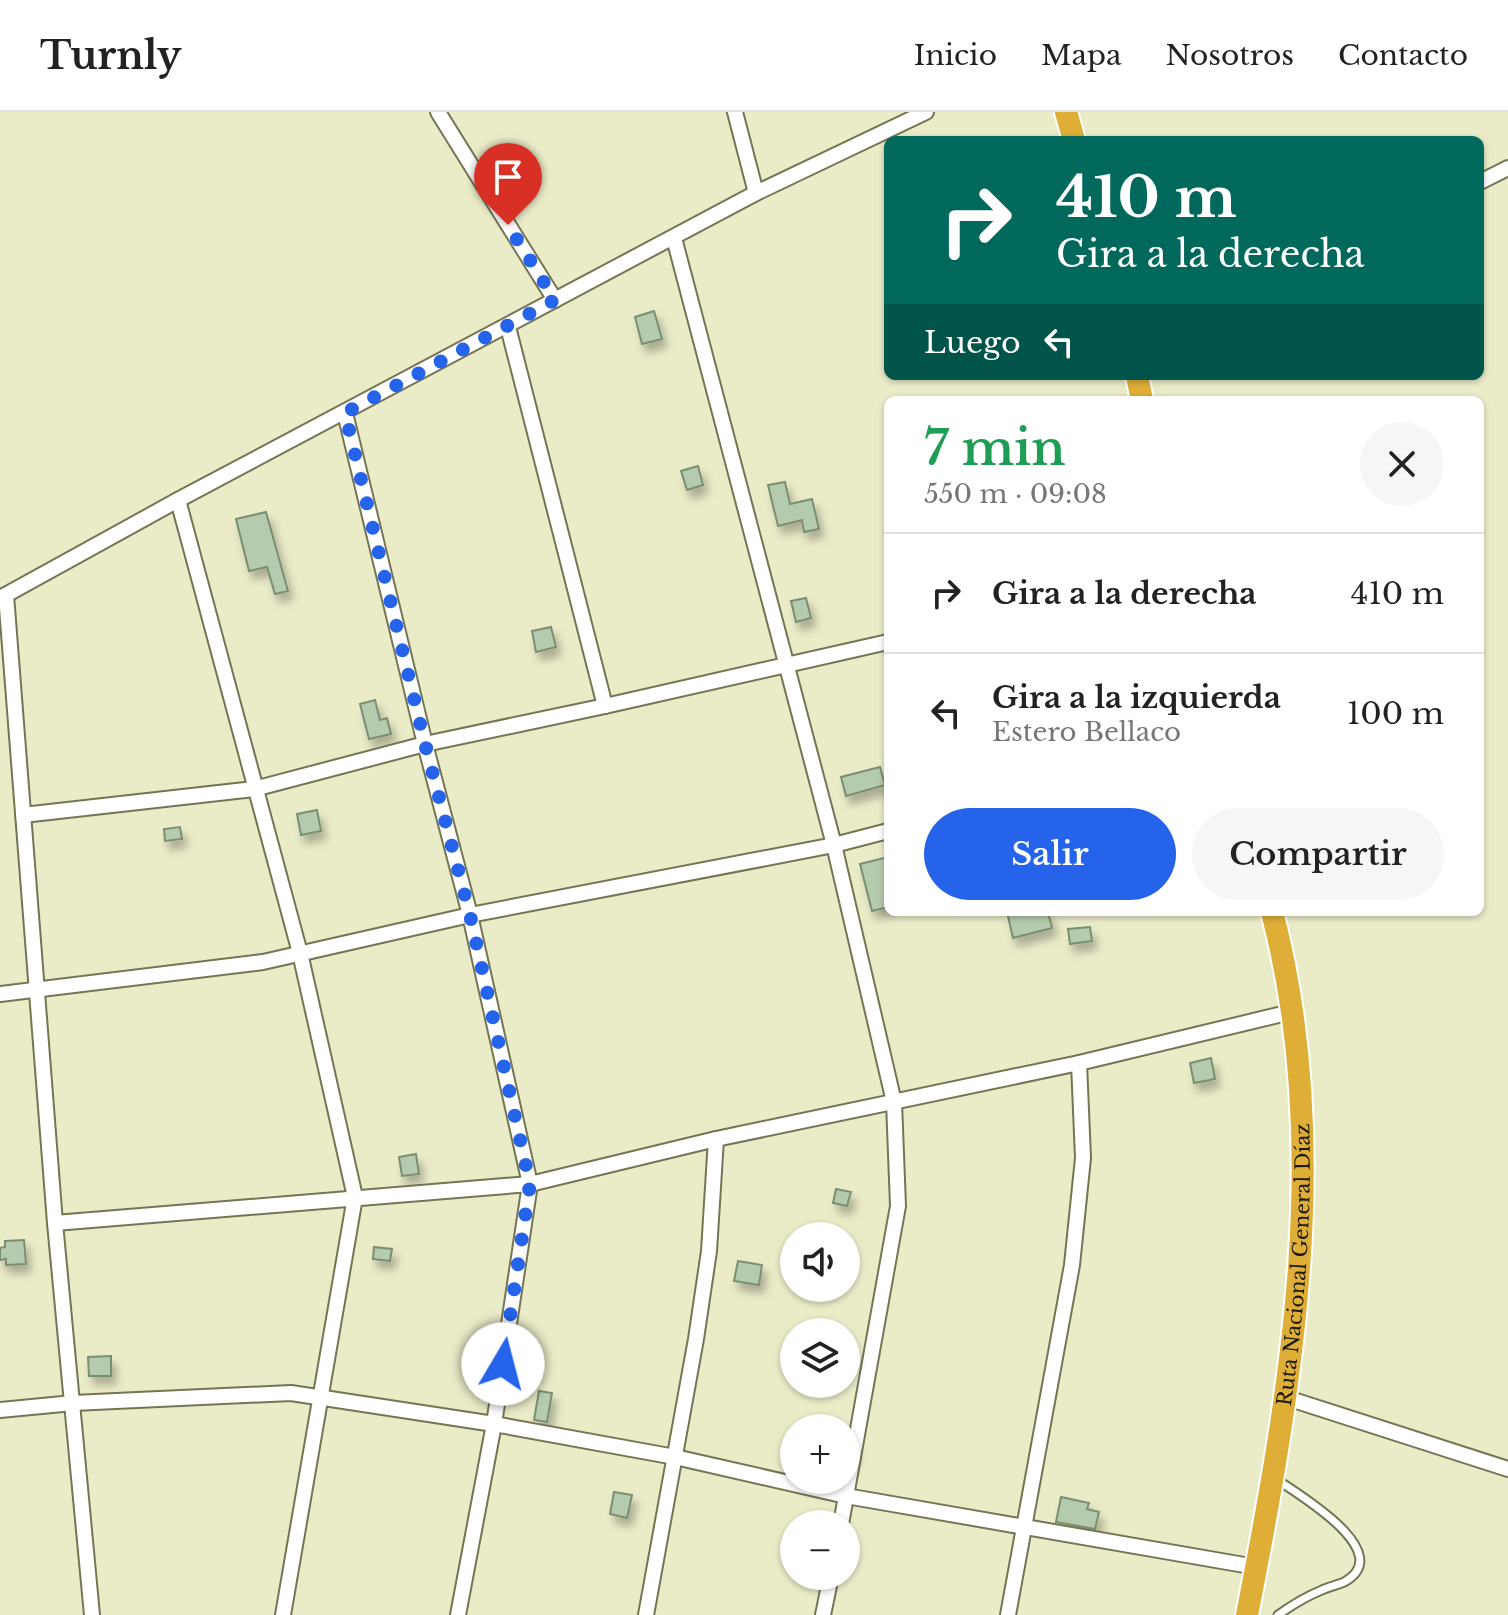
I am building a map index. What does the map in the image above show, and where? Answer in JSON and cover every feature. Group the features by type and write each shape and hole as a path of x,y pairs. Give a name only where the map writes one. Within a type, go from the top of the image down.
{"highway":[{"path":"1066,112 1073,136"},
{"name":"Ruta Nacional General Díaz","path":"1247,1615 1284,1397 1303,1219 1303,1135 1291,1012 1273,916"}],"street":[{"path":"438,112 555,300"},
{"path":"735,112 756,193"},
{"path":"92,1615 55,1223 3,597 178,500 756,193 926,112"},
{"path":"1484,180 1508,168"},
{"path":"674,238 834,845 894,1102 898,1206 844,1510"},
{"path":"508,327 605,706"},
{"path":"345,413 470,915 530,1184 494,1424 458,1615"},
{"path":"178,500 300,953 355,1197 283,1615"},
{"path":"23,815 254,789 425,744 884,643"},
{"path":"0,994 263,962 470,915 834,845 884,832"},
{"path":"55,1223 530,1184 716,1139 1079,1063 1291,1012"},
{"path":"1008,1615 1072,1265 1083,1158 1079,1063"},
{"path":"646,1615 709,1251 716,1139"},
{"path":"0,1410 73,1403 291,1393 494,1424 675,1457 846,1496 1256,1567"},
{"path":"1284,1397 1508,1469"},
{"path":"823,1615 828,1590"}],"lane":[{"path":"1271,1476 1310,1501 1348,1532 1359,1559 1356,1570 1348,1580 1320,1590 1278,1615"}],"building":[{"path":"654,311 662,339 642,344 635,317"},
{"path":"698,466 703,485 687,490 681,471"},
{"path":"785,482 790,504 812,499 819,529 804,532 802,520 778,526 768,485"},
{"path":"266,512 288,591 275,594 267,567 249,571 236,519"},
{"path":"806,598 811,618 796,622 791,601"},
{"path":"551,627 556,647 536,652 532,631"},
{"path":"375,700 380,720 387,718 391,734 369,739 360,704"},
{"path":"880,767 884,785 846,796 841,777"},
{"path":"317,810 321,831 301,835 297,814"},
{"path":"180,827 182,839 165,841 164,829"},
{"path":"884,858 884,908 872,911 860,864"},
{"path":"1008,916 1049,916 1052,928 1013,938"},
{"path":"1090,927 1092,941 1070,944 1068,929"},
{"path":"1211,1058 1215,1079 1194,1083 1190,1063"},
{"path":"416,1154 419,1174 402,1176 399,1157"},
{"path":"836,1189 851,1192 847,1206 833,1203"},
{"path":"24,1240 26,1264 6,1265 6,1259 0,1260 0,1248 5,1247 5,1241"},
{"path":"374,1247 392,1249 390,1261 373,1259"},
{"path":"738,1261 762,1265 759,1285 734,1281"},
{"path":"111,1356 111,1376 89,1376 88,1357"},
{"path":"539,1391 552,1393 547,1422 534,1420"},
{"path":"614,1492 632,1495 627,1518 610,1514"},
{"path":"1061,1497 1089,1503 1087,1509 1099,1512 1095,1529 1056,1522"}],"route":[{"path":"503,1364 530,1184 470,915 345,413 555,300 508,225"}]}
